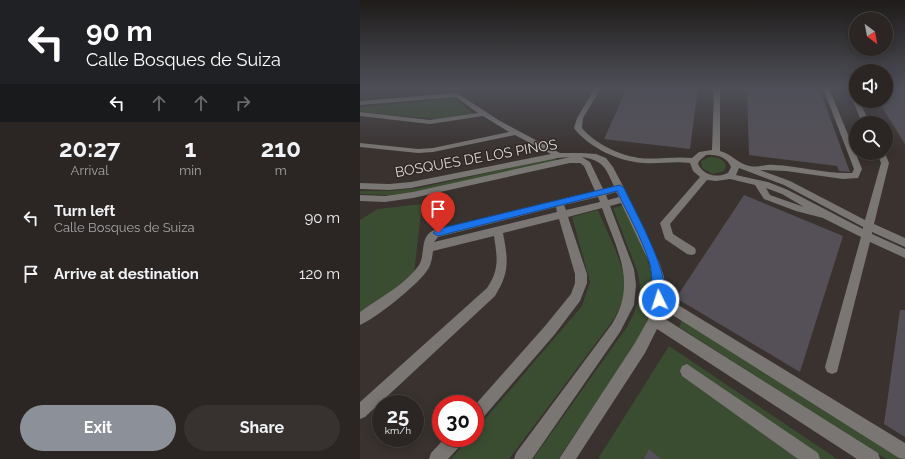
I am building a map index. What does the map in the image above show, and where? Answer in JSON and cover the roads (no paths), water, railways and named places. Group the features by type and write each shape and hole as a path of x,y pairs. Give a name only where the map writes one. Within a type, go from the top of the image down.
{"street":[{"path":"477,109 515,133 560,155 587,164 602,198 630,278 629,299 623,316 616,328 522,459"},
{"path":"585,109 580,118 578,128 582,133 587,138 622,155 637,160 677,159 694,161"},
{"path":"716,153 717,109"},
{"path":"750,170 757,167 770,167 841,177 855,176 858,169 834,109"},
{"path":"360,114 430,122 484,114"},
{"path":"360,145 418,151 433,150 515,133"},
{"path":"901,252 867,231 787,183 735,164 726,156 716,153 703,153 694,161 695,168 706,176 720,178 729,176 758,182 767,197 799,209 828,216 867,231 905,243"},
{"name":"BOSQUES DE LOS PINOS","path":"360,186 389,187 411,185 560,155 582,155 596,157 606,163 620,188"},
{"name":"BOSQUES DE LOS PINOS","path":"360,198 385,199 413,195 576,160"},
{"path":"832,367 885,163 884,160"},
{"path":"729,176 734,172 735,164"},
{"path":"691,251 669,236 665,223 706,176"},
{"path":"360,319 416,276 424,267 428,258 429,242 432,235 561,209 602,198 620,188 654,262 658,278 659,300 655,320 640,348 567,459"},
{"path":"602,198 625,199"},
{"path":"428,248 498,232 561,209"},
{"path":"484,406 550,330 576,297 581,283 581,274 561,209"},
{"path":"360,412 491,292 498,282 502,271 503,262 498,232"},
{"path":"659,300 905,452"},
{"path":"655,320 872,459"},
{"path":"687,371 812,459"},
{"path":"437,459 448,447"}]}
